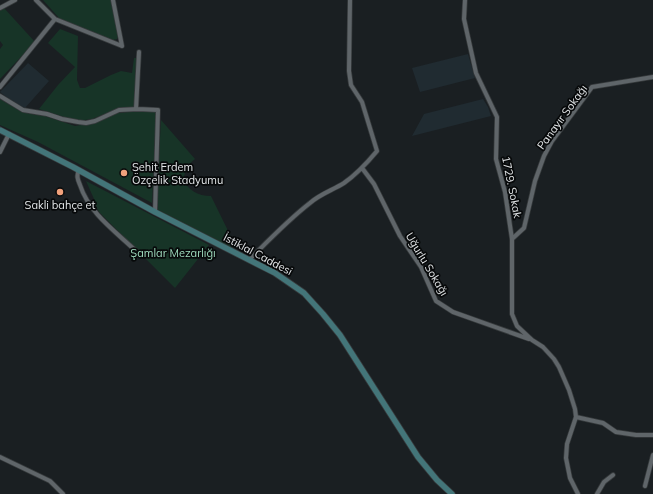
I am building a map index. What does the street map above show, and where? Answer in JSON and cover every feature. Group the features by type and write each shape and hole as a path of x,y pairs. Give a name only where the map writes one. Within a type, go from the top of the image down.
{"main road":[{"name":"İstiklal Caddesi","path":"0,130 79,170 155,212 250,260 290,283 304,294 340,335 418,456 437,480 452,494"}],"street":[{"path":"0,8 15,0"},
{"path":"36,0 55,19 122,46 113,0"},
{"path":"250,260 275,234 310,202 344,183 362,168 377,150 362,102 351,85 349,71 350,0"},
{"name":"1729. Sokak","path":"465,0 464,19 476,73 497,117 496,159 506,192 512,239"},
{"path":"0,87 55,19"},
{"path":"136,109 138,52"},
{"name":"Panayır Sokağı","path":"512,239 524,228 535,181 544,156 552,141 592,87 653,77"},
{"path":"0,96 23,110 86,123 95,121 119,110 158,110 155,212"},
{"path":"0,152 9,134"},
{"name":"Uğurlu Sokağı","path":"362,168 374,184 400,236 421,267 436,301 453,312 532,340"},
{"path":"79,170 77,177 88,204 136,251"},
{"path":"512,239 512,314 517,326 532,340 543,347 559,367 573,403 576,417 567,444 566,458 570,478 578,494"},
{"path":"576,417 603,423 616,432 636,435 653,435"},
{"path":"645,486 653,455"},
{"path":"0,457 50,481 64,494"},
{"path":"597,494 604,482 613,475"}],"shaded area":[{"path":"468,54 475,78 420,92 412,68"},
{"path":"28,63 49,81 25,108 10,100 0,92"},
{"path":"483,99 491,116 412,136 424,114"}],"green space":[{"path":"43,0 111,0 119,34 117,39 113,40 60,19"},
{"path":"4,8 35,42 0,79 0,49 3,45 0,41 0,10"},
{"path":"60,29 78,36 77,80 80,88 85,88 121,71 132,73 134,58 140,58 138,107 120,108 92,119 77,121 39,109 75,67 48,43"},
{"name":"Şehit Erdem Özçelik Stadyumu","path":"0,99 20,111 45,116 75,126 92,123 118,113 141,111 156,112 152,203 38,142 0,125"},
{"path":"161,120 195,159 189,164 183,178 187,186 194,192 211,196 237,249 206,237 156,211"},
{"name":"Şamlar Mezarlığı","path":"86,181 209,245 175,288 99,212"}],"place":[{"name":"Şehit Erdem Özçelik Stadyumu","path":"124,173"},
{"name":"Sakli bahçe et","path":"60,192"}]}
